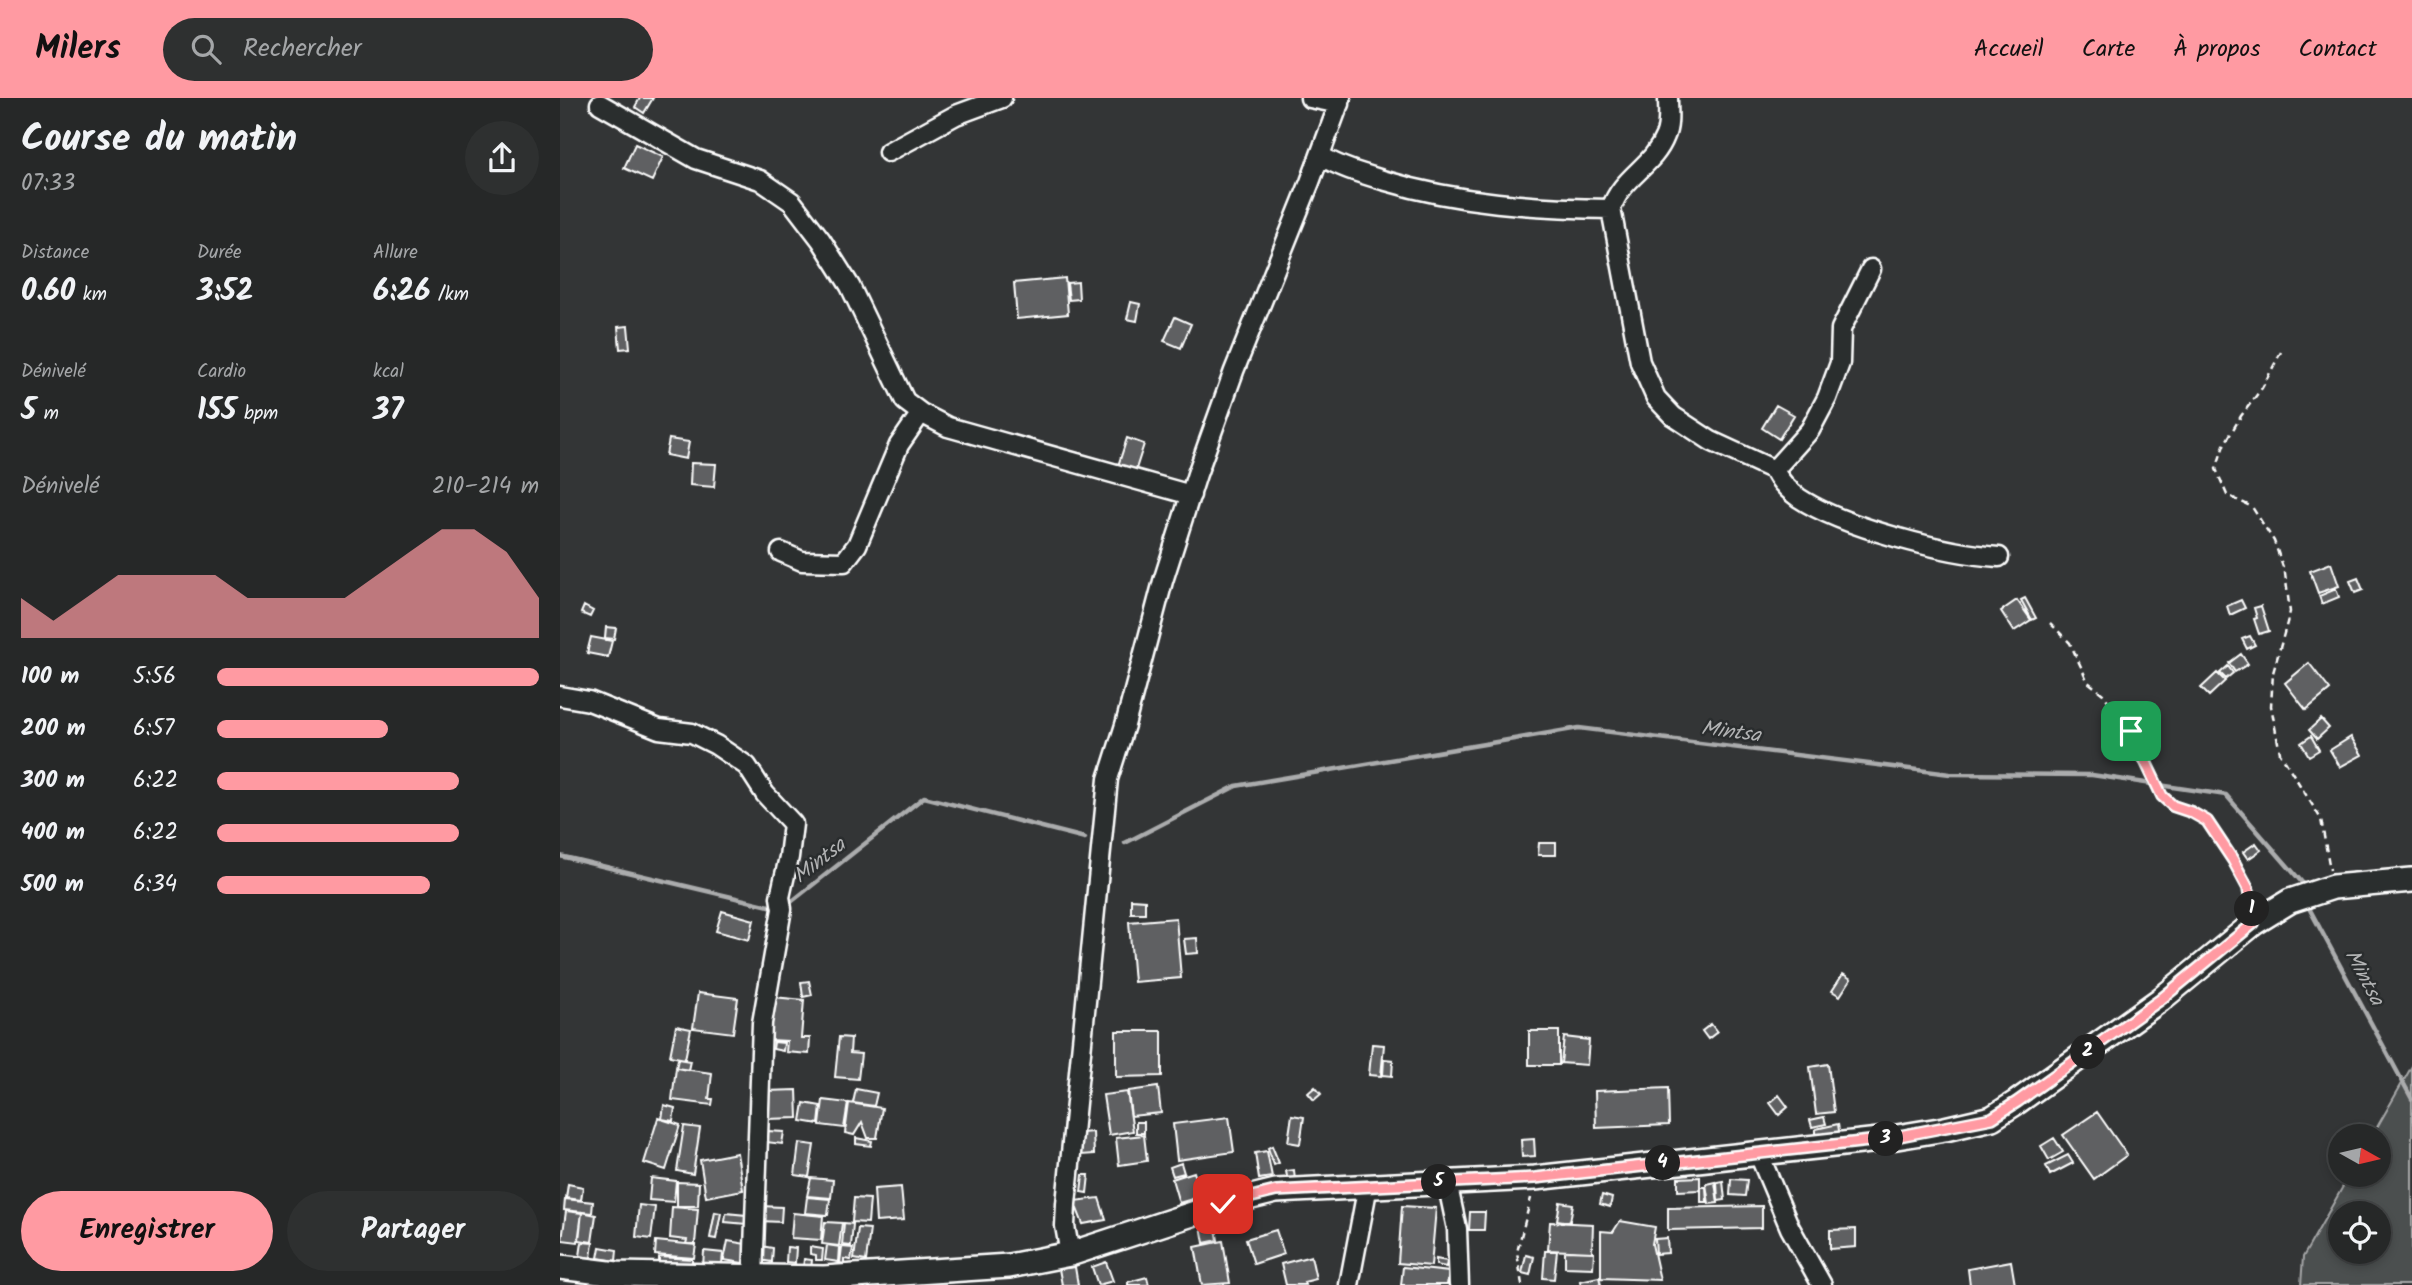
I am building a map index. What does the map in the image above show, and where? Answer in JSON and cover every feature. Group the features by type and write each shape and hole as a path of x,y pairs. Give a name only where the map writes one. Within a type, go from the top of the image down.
{"main road":[{"path":"560,1267 617,1274 728,1281 753,1278 824,1278 1009,1266 1070,1254 1223,1204 1276,1191 1535,1178 1879,1140 1992,1118 2160,1000 2254,923 2290,901 2333,887 2412,880"}],"street":[{"path":"888,152 955,107 1002,98"},
{"path":"1070,1254 1065,1226 1066,1204 1108,779 1163,581 1191,495 1234,371 1341,101 1310,98"},
{"path":"1668,98 1667,134 1654,158 1625,183 1611,209 1640,362 1656,398 1673,416 1711,441 1774,470 1781,483 1800,498 1846,520 1900,538 1974,556 1999,557"},
{"path":"600,104 696,159 760,180 792,202 821,240 850,286 905,401 921,413 948,427 1191,495"},
{"path":"1321,156 1340,167 1409,188 1463,199 1500,205 1611,209"},
{"path":"1774,470 1810,430 1827,398 1840,363 1841,329 1871,269"},
{"path":"781,552 802,561 844,562 857,545 899,445 921,413"},
{"path":"560,696 565,699 589,701 659,729 692,733 716,745 747,766 765,794 793,824 780,897 782,909 762,1023 753,1278"},
{"path":"1758,1152 1790,1228 1822,1285"},
{"path":"1447,1182 1457,1228 1459,1285"},
{"path":"1349,1285 1368,1185"}],"path":[{"path":"2281,352 2262,388 2224,445 2216,470 2227,495 2252,507 2274,541 2285,573 2290,612 2273,673 2272,706 2280,753 2321,819 2333,887"},
{"path":"2050,623 2070,643 2088,682 2103,694 2131,731 2162,796 2173,806 2207,821 2248,888 2254,923"},
{"path":"1522,1285 1517,1252 1535,1178"}],"shaded area":[{"path":"2412,1066 2412,1285 2301,1285 2303,1257 2328,1213 2328,1264 2391,1264 2391,1201 2335,1201 2343,1187 2391,1187 2391,1124 2379,1124"}],"building":[{"path":"640,98 653,98 644,113 635,107"},
{"path":"635,144 663,157 652,181 624,168"},
{"path":"1065,278 1068,314 1017,319 1014,283"},
{"path":"1078,282 1079,299 1069,300 1067,283"},
{"path":"1131,302 1140,304 1137,321 1127,319"},
{"path":"1175,317 1191,324 1181,348 1164,341"},
{"path":"628,326 630,348 620,349 618,327"},
{"path":"1776,405 1794,415 1779,439 1762,428"},
{"path":"1127,438 1144,444 1135,472 1118,466"},
{"path":"669,439 689,442 686,459 666,455"},
{"path":"691,463 716,464 714,487 690,485"},
{"path":"2331,563 2339,586 2318,593 2310,571"},
{"path":"2358,578 2363,590 2355,593 2350,581"},
{"path":"2336,589 2339,597 2322,604 2319,596"},
{"path":"2025,598 2036,618 2032,620 2021,600"},
{"path":"2017,600 2031,620 2014,631 2001,611"},
{"path":"2241,600 2245,608 2230,615 2227,606"},
{"path":"584,606 593,611 590,617 581,613"},
{"path":"2261,606 2269,631 2259,634 2254,608"},
{"path":"606,627 616,628 614,639 605,638"},
{"path":"2250,636 2255,645 2247,649 2242,639"},
{"path":"591,637 612,641 608,657 587,653"},
{"path":"2241,654 2248,664 2235,672 2229,663"},
{"path":"2309,663 2330,690 2306,710 2285,683"},
{"path":"2228,666 2233,673 2226,679 2220,673"},
{"path":"2217,673 2225,681 2209,696 2201,688"},
{"path":"2321,719 2329,728 2317,739 2309,730"},
{"path":"2311,736 2319,750 2309,756 2301,743"},
{"path":"2351,737 2362,755 2340,767 2330,750"},
{"path":"1539,843 1556,843 1556,855 1538,855"},
{"path":"2256,843 2261,850 2248,859 2243,852"},
{"path":"1131,899 1145,900 1145,913 1131,913"},
{"path":"722,911 754,920 749,940 716,931"},
{"path":"1176,918 1181,978 1134,982 1129,922"},
{"path":"1197,938 1198,953 1186,954 1184,939"},
{"path":"1843,974 1851,979 1840,996 1832,991"},
{"path":"809,981 812,995 803,997 801,982"},
{"path":"698,993 738,998 733,1033 693,1028"},
{"path":"773,997 804,1000 801,1038 810,1038 809,1054 786,1052 787,1041 770,1040"},
{"path":"1711,1024 1717,1032 1708,1039 1702,1031"},
{"path":"676,1026 691,1029 685,1059 670,1056"},
{"path":"1116,1031 1162,1031 1162,1076 1116,1077"},
{"path":"1529,1031 1559,1031 1559,1065 1529,1065"},
{"path":"839,1037 851,1038 850,1053 861,1054 858,1079 835,1077"},
{"path":"1564,1037 1589,1040 1587,1065 1561,1063"},
{"path":"774,1042 784,1043 783,1051 773,1049"},
{"path":"1372,1044 1384,1045 1381,1076 1369,1075"},
{"path":"678,1059 690,1061 688,1070 676,1068"},
{"path":"1384,1059 1393,1060 1392,1076 1383,1075"},
{"path":"1828,1064 1834,1112 1816,1114 1810,1067"},
{"path":"676,1068 712,1073 709,1099 713,1099 712,1105 672,1100"},
{"path":"1158,1087 1161,1113 1131,1116 1128,1091"},
{"path":"1315,1087 1321,1094 1314,1100 1308,1093"},
{"path":"1668,1088 1669,1125 1596,1128 1595,1091"},
{"path":"856,1089 877,1093 874,1106 853,1103"},
{"path":"797,1090 798,1118 766,1119 765,1091"},
{"path":"1127,1092 1133,1131 1109,1135 1103,1095"},
{"path":"1779,1095 1788,1107 1779,1115 1770,1103"},
{"path":"823,1100 848,1103 844,1128 820,1125"},
{"path":"804,1103 821,1106 819,1124 801,1121"},
{"path":"849,1103 882,1108 877,1138 868,1138 862,1122 854,1135 845,1133"},
{"path":"664,1105 675,1108 673,1121 662,1119"},
{"path":"2097,1112 2127,1155 2094,1179 2063,1135"},
{"path":"1292,1115 1304,1117 1300,1144 1288,1142"},
{"path":"1229,1117 1234,1152 1177,1160 1173,1124"},
{"path":"1824,1117 1826,1124 1812,1127 1810,1120"},
{"path":"658,1118 680,1125 666,1170 644,1163"},
{"path":"1136,1122 1144,1122 1144,1133 1136,1133"},
{"path":"1838,1124 1840,1137 1815,1138 1816,1129"},
{"path":"684,1126 700,1128 693,1174 677,1171"},
{"path":"767,1131 784,1132 782,1144 766,1142"},
{"path":"1093,1132 1094,1154 1081,1155 1081,1133"},
{"path":"1144,1135 1147,1161 1119,1165 1116,1138"},
{"path":"856,1138 872,1141 871,1146 856,1144"},
{"path":"2054,1138 2063,1152 2049,1160 2041,1146"},
{"path":"1534,1139 1535,1156 1522,1157 1521,1140"},
{"path":"799,1143 814,1145 809,1177 795,1175"},
{"path":"1272,1146 1279,1163 1274,1165 1268,1148"},
{"path":"1267,1151 1272,1177 1259,1179 1255,1153"},
{"path":"737,1153 743,1190 706,1197 700,1160"},
{"path":"2068,1155 2073,1163 2050,1175 2046,1166"},
{"path":"1181,1163 1184,1173 1173,1176 1170,1167"},
{"path":"1294,1170 1295,1181 1288,1182 1286,1171"},
{"path":"1194,1172 1202,1196 1179,1203 1172,1179"},
{"path":"1083,1175 1089,1175 1087,1193 1081,1192"},
{"path":"1209,1177 1211,1188 1202,1190 1200,1179"},
{"path":"1700,1177 1700,1190 1678,1191 1678,1178"},
{"path":"651,1178 676,1181 674,1202 649,1200"},
{"path":"811,1178 833,1180 831,1198 807,1196"},
{"path":"1731,1179 1747,1180 1745,1196 1730,1195"},
{"path":"1723,1181 1725,1200 1718,1201 1717,1182"},
{"path":"677,1182 699,1183 698,1206 677,1206"},
{"path":"1715,1182 1718,1203 1709,1204 1706,1184"},
{"path":"568,1184 583,1187 581,1200 566,1198"},
{"path":"901,1187 904,1220 876,1222 874,1189"},
{"path":"1701,1187 1706,1187 1707,1202 1701,1202"},
{"path":"1602,1195 1612,1198 1610,1207 1600,1204"},
{"path":"807,1197 830,1199 828,1215 805,1213"},
{"path":"854,1198 870,1199 868,1223 852,1222"},
{"path":"1099,1198 1106,1220 1083,1224 1074,1201"},
{"path":"565,1199 593,1202 592,1213 564,1210"},
{"path":"1560,1202 1573,1204 1570,1222 1557,1220"},
{"path":"639,1205 655,1207 651,1239 636,1237"},
{"path":"761,1206 782,1207 781,1222 760,1221"},
{"path":"1402,1206 1436,1208 1431,1266 1398,1263"},
{"path":"1762,1206 1762,1228 1668,1230 1668,1208"},
{"path":"672,1207 698,1209 695,1244 686,1244 687,1240 670,1238"},
{"path":"566,1211 582,1213 578,1242 562,1240"},
{"path":"582,1212 596,1215 592,1242 579,1240"},
{"path":"715,1212 721,1213 716,1239 710,1238"},
{"path":"1470,1212 1485,1212 1484,1230 1469,1230"},
{"path":"726,1213 746,1215 746,1224 725,1222"},
{"path":"793,1213 823,1216 821,1240 791,1238"},
{"path":"1620,1221 1655,1227 1652,1244 1660,1280 1601,1278 1601,1231 1613,1232"},
{"path":"825,1222 842,1223 839,1246 822,1244"},
{"path":"1550,1222 1593,1224 1592,1252 1548,1250"},
{"path":"844,1223 853,1224 851,1246 842,1245"},
{"path":"1215,1223 1218,1240 1204,1243 1201,1226"},
{"path":"858,1228 870,1229 866,1261 854,1259"},
{"path":"1856,1229 1856,1247 1830,1249 1830,1230"},
{"path":"1276,1230 1284,1254 1254,1264 1246,1239"},
{"path":"1667,1238 1668,1253 1656,1254 1655,1239"},
{"path":"656,1241 696,1245 694,1258 655,1255"},
{"path":"728,1241 752,1245 749,1264 724,1260"},
{"path":"1223,1241 1230,1283 1202,1285 1195,1247"},
{"path":"582,1242 593,1243 591,1258 580,1256"},
{"path":"827,1245 840,1247 839,1262 825,1260"},
{"path":"761,1246 773,1248 772,1262 759,1260"},
{"path":"600,1247 617,1250 616,1261 598,1258"},
{"path":"787,1247 796,1248 795,1263 786,1262"},
{"path":"810,1247 823,1249 822,1260 816,1260 816,1255 810,1254"},
{"path":"842,1247 853,1248 851,1260 844,1259 844,1264 840,1263"},
{"path":"704,1251 723,1253 722,1264 725,1264 725,1269 703,1267"},
{"path":"1545,1251 1557,1251 1554,1279 1543,1278"},
{"path":"1565,1251 1594,1252 1593,1268 1565,1267"},
{"path":"1526,1255 1534,1257 1530,1275 1522,1273"},
{"path":"1311,1256 1316,1279 1304,1282 1305,1285 1286,1285 1281,1264"},
{"path":"659,1257 692,1259 692,1265 659,1263"},
{"path":"804,1259 812,1260 811,1269 803,1268"},
{"path":"1436,1259 1447,1261 1446,1267 1436,1265"},
{"path":"2011,1261 2015,1285 1970,1285 1968,1269"},
{"path":"1106,1262 1113,1281 1098,1285 1092,1267"},
{"path":"1075,1267 1078,1285 1062,1285 1059,1269"},
{"path":"1403,1267 1449,1272 1447,1285 1401,1285"},
{"path":"1147,1277 1149,1285 1128,1285 1128,1282"},
{"path":"1599,1277 1601,1285 1581,1285 1580,1281"}],"waterway":[{"name":"Mintsa","path":"1125,843 1236,786 1579,728 1950,774 2092,775 2226,795 2306,887"},
{"name":"Mintsa","path":"786,906 924,797 1085,838"},
{"name":"Mintsa","path":"560,856 778,908"},
{"name":"Mintsa","path":"2309,908 2412,1099"}],"route":[{"path":"1223,1204 1276,1191 1535,1178 1879,1140 1992,1118 2160,1000 2254,923 2248,888 2233,860 2207,821 2173,806 2162,796 2131,731"}]}
